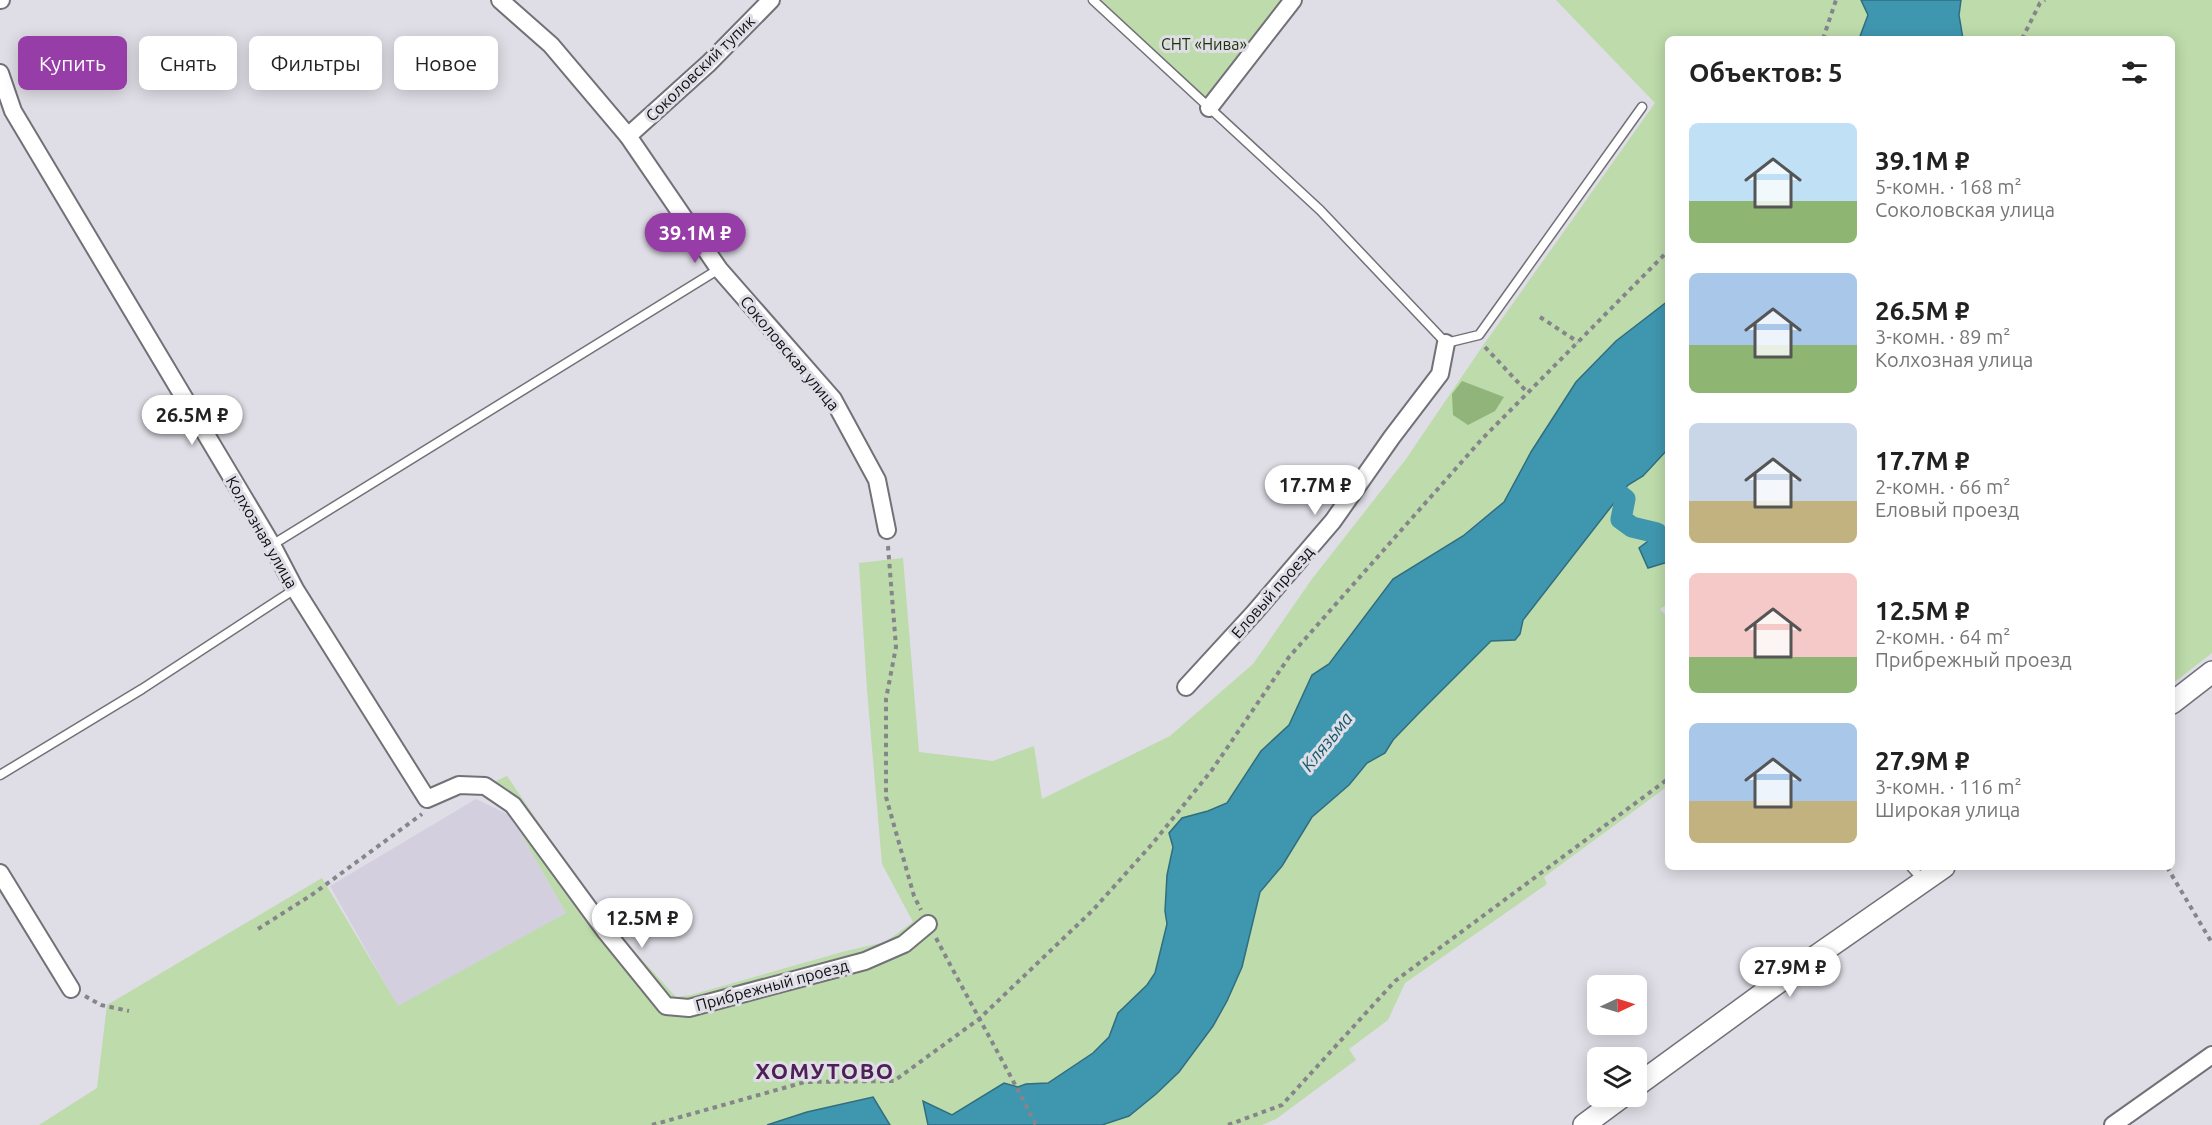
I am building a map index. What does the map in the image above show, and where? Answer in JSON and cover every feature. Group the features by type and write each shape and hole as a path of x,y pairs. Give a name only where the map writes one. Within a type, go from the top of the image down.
{"street":[{"name":"Соколовская улица","path":"500,0 551,45 628,136 719,269 833,399 877,480 886,530"},
{"name":"Соколовский тупик","path":"628,136 709,63 771,0"},
{"path":"1209,108 1293,0"},
{"name":"Колхозная улица","path":"0,73 13,111 272,545 295,589 427,799"},
{"name":"Еловый проезд","path":"1186,687 1254,613 1333,521 1392,436 1440,374 1446,343"},
{"path":"2175,701 2212,672"},
{"name":"Прибрежный проезд","path":"427,799 459,785 485,786 513,805 606,932 666,1006 689,1008 865,961 904,944 928,924"},
{"path":"1647,1078 1776,984 1917,874 1932,870"},
{"path":"0,873 71,989"},
{"path":"2113,1125 2212,1055"},
{"path":"1584,1125 1608,1107"}],"lane":[{"path":"1093,0 1320,210 1446,343 1479,335 1642,108"},
{"path":"272,545 719,269"},
{"path":"0,775 142,689 295,589"}],"path":[{"path":"1824,36 1836,0"},
{"path":"2024,36 2040,3 2045,0"},
{"path":"652,1125 805,1082 894,1081 979,1018 1093,910 1153,843 1212,770 1289,657 1482,439 1665,254"},
{"path":"1540,317 1578,342"},
{"path":"1474,336 1527,392"},
{"path":"886,530 896,647 885,699 886,797 915,896 1036,1125"},
{"path":"1228,1125 1282,1105 1395,981 1665,781"},
{"path":"258,929 313,894 423,813 427,799"},
{"path":"2169,870 2212,943"},
{"path":"71,989 101,1005 129,1011"}],"shaded area":[{"path":"476,799 511,816 566,913 398,1007 330,886"}],"green space":[{"name":"СНТ «Нива»","path":"1093,0 1293,0 1209,108"},
{"path":"1556,0 1861,0 1868,15 1860,36 1665,36 1665,303 1616,341 1576,382 1531,452 1504,502 1463,536 1393,579 1329,664 1312,675 1289,725 1261,751 1227,803 1182,818 1170,833 1173,847 1167,875 1165,911 1167,924 1155,973 1147,985 1118,1013 1109,1037 1093,1053 1048,1083 1026,1084 1018,1087 1004,1083 952,1115 923,1102 928,1125 890,1125 873,1097 807,1112 767,1125 39,1125 97,1088 107,1005 322,878 398,1006 566,913 511,816 485,786 507,776 603,917 676,997 691,995 885,942 913,922 882,864 859,563 903,558 919,752 993,761 1034,746 1042,799 1170,736 1253,664 1312,579 1406,459 1482,347 1655,103"},
{"path":"1961,0 2212,0 2212,653 2175,682 2175,36 1962,36 1959,15"},
{"path":"1462,381 1504,397 1495,411 1468,425 1453,415 1452,394"},
{"path":"1665,452 1665,528 1639,548 1648,567 1665,563 1665,606 1660,609 1665,615 1665,788 1544,877 1547,884 1405,983 1388,1020 1349,1049 1356,1060 1276,1119 1262,1125 1102,1125 1129,1116 1156,1094 1179,1072 1213,1026 1242,967 1260,892 1282,866 1312,817 1349,785 1367,763 1385,753 1393,740 1491,641 1520,634 1523,620 1628,485 1643,476"}],"water":[{"path":"1861,0 1961,0 1959,15 1962,36 1860,36 1868,15"},
{"name":"Клязьма","path":"1665,303 1665,452 1643,476 1628,485 1523,620 1520,634 1515,640 1491,641 1393,740 1385,753 1367,763 1349,785 1312,817 1282,866 1260,892 1242,967 1227,1001 1213,1026 1179,1072 1129,1116 1102,1125 928,1125 923,1101 952,1115 1004,1083 1018,1087 1026,1084 1048,1083 1093,1053 1109,1037 1118,1013 1147,985 1155,973 1167,924 1165,911 1167,875 1173,847 1169,833 1182,818 1227,803 1261,751 1289,725 1312,675 1329,664 1393,579 1463,536 1504,502 1531,452 1576,382 1616,341"},
{"path":"1665,528 1665,563 1648,568 1639,548"},
{"path":"873,1097 890,1125 767,1125 807,1112"}],"waterway":[{"path":"1599,479 1625,499 1621,519 1632,527 1657,533"}],"district":[{"name":"ХОМУТОВО","path":"825,1071"}]}
